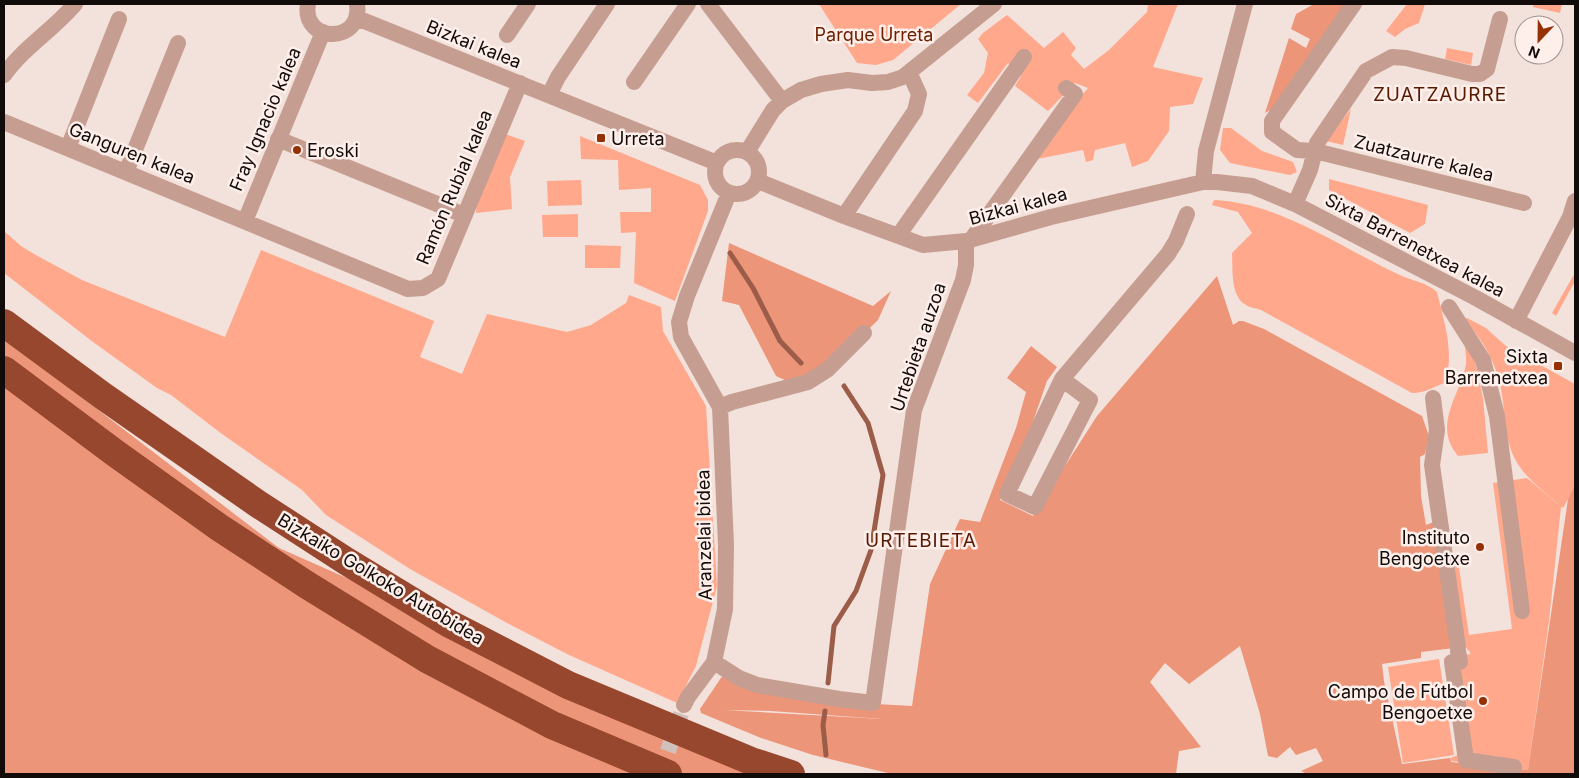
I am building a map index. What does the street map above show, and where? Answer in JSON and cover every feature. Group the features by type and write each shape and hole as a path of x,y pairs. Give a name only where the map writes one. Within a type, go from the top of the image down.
{"highway":[{"name":"Bizkaiko Golkoko Autobidea","path":"5,324 103,396 258,504 346,561 448,623 568,685 751,761 791,774"},
{"path":"4,370 220,528 307,585 427,659 552,725 668,774"}],"street":[{"path":"4,75 10,66 33,43 62,20 75,4"},
{"path":"308,4 308,16 311,23 322,32"},
{"name":"Bizkai kalea","path":"507,35 528,4"},
{"path":"548,95 607,4"},
{"path":"634,82 688,4"},
{"path":"708,4 782,101"},
{"path":"747,152 773,110 782,101 802,90 821,84 848,80 872,83 888,82 903,77 994,4"},
{"path":"1203,182 1206,151 1245,4"},
{"name":"Zuatzaurre kalea","path":"1354,4 1272,121 1272,132 1297,150 1315,151 1524,203"},
{"name":"Bizkai kalea","path":"322,32 339,34 347,31 353,25 357,11 520,84 717,163"},
{"path":"68,148 119,19"},
{"name":"Zuatzaurre kalea","path":"1297,199 1310,170 1317,143 1366,71 1392,57 1406,58 1472,74 1480,74 1486,69 1500,19"},
{"name":"Fray Ignacio kalea","path":"245,221 322,32"},
{"path":"126,172 178,43"},
{"path":"898,236 1024,57"},
{"path":"844,216 915,111 919,94 909,72"},
{"name":"Ramón Rubial kalea","path":"245,221 408,289 422,288 438,279 520,84"},
{"path":"969,240 1075,94 1066,88"},
{"name":"Ganguren kalea","path":"4,122 245,221"},
{"path":"278,139 464,215"},
{"path":"733,150 747,152 757,161 760,174 758,181 754,187 743,194 729,193 723,189 716,177 717,163 721,157 733,150"},
{"name":"Bizkai kalea","path":"758,181 844,216 923,245 969,240 1051,217 1203,182 1252,186 1297,199"},
{"name":"Aranzelai bidea","path":"684,705 714,662 725,609 726,545 720,407 681,337 679,322 687,296 729,193"},
{"name":"Sixta Barrenetxea kalea","path":"1297,199 1305,206 1357,232 1363,240 1575,353"},
{"name":"Sixta Barrenetxea kalea","path":"1516,321 1570,218 1575,201"},
{"path":"1062,379 1090,400 1035,507 1007,494 1062,379 1168,254 1188,214"},
{"name":"Urtebieta auzoa","path":"714,662 739,678 757,684 839,699 873,703 914,410 963,280 969,240"},
{"path":"1450,307 1483,360 1497,416 1522,611"},
{"path":"720,407 732,402 808,382 819,377 864,333"},
{"path":"1433,398 1460,662 1452,662 1466,760 1514,767"}],"green space":[{"name":"Parque Urreta","path":"819,4 961,4 893,60 876,65 857,63"},
{"path":"1148,4 1178,4 1153,67 1203,78 1193,104 1170,107 1169,131 1148,161 1132,167 1125,143 1095,150 1093,160 1086,162 1083,150 1032,160 1088,88 1075,83 1048,111 1015,86 1021,76 1008,63 978,103 967,95 984,73 988,53 978,39 1007,15 1044,48 1063,32 1076,48 1071,55 1084,69 1109,50 1147,12"},
{"path":"1407,4 1425,4 1419,23 1405,29 1395,37 1386,31"},
{"path":"1533,4 1562,4 1560,13 1533,7"},
{"path":"1447,48 1473,53 1471,65 1445,59"},
{"path":"1351,109 1343,145 1326,141"},
{"path":"1223,128 1231,128 1262,151 1293,162 1297,172 1290,175 1230,163 1220,150"},
{"path":"505,134 525,141 510,177 512,209 476,213 477,199"},
{"path":"580,136 700,185 708,200 708,211 675,301 634,283 636,232 621,233 620,212 651,212 651,188 619,190 618,160 581,159"},
{"path":"1329,179 1428,205 1425,224 1410,233 1329,190"},
{"path":"581,180 582,205 548,206 547,181"},
{"path":"1214,200 1264,209 1288,218 1379,265 1425,284 1437,292 1449,349 1448,372 1445,383 1425,391 1412,393 1261,310 1246,305 1241,301 1235,289 1232,253 1252,233 1238,212 1212,205"},
{"path":"578,214 578,237 543,237 542,215"},
{"path":"4,231 21,246 82,280 225,337 261,250 434,321 420,357 462,374 487,314 567,332 591,325 626,303 629,295 661,307 663,331 706,406 717,586 696,666 677,703 569,655 507,623 410,569 326,515 302,490 222,434 171,395 157,388 93,342 4,273"},
{"path":"585,245 621,246 620,268 585,268"},
{"path":"1573,276 1575,281 1556,316 1552,313"},
{"path":"1467,318 1486,328 1506,346 1575,384 1575,487 1563,508 1561,507 1549,621 1528,770 1451,761 1450,758 1458,755 1444,658 1471,654 1463,643 1453,565 1459,568 1469,635 1512,629 1493,483 1527,478 1560,506 1529,478 1515,459 1505,424 1499,379 1485,347 1464,320"},
{"path":"1464,337 1475,361 1483,398 1488,453 1458,456 1447,433 1450,410 1466,364"},
{"path":"1439,659 1454,755 1403,763 1388,667"}],"shaded area":[{"path":"1314,4 1346,4 1280,104 1265,113 1289,38 1306,48 1310,39 1291,29 1296,14"},
{"path":"729,243 873,306 891,291 878,320 827,370 796,385 776,376 739,305 722,301"},
{"path":"1217,276 1233,325 1243,321 1264,329 1422,416 1429,436 1425,454 1420,457 1421,496 1426,525 1436,521 1454,648 1421,652 1421,658 1382,664 1402,764 1450,758 1451,762 1528,770 1568,499 1575,485 1575,774 1307,774 1301,771 1323,761 1316,748 1296,755 1290,747 1277,758 1268,756 1260,714 1240,646 1189,684 1165,663 1150,682 1201,747 1179,751 1176,774 892,774 813,755 761,738 701,713 700,709 723,675 876,704 912,706 930,584 960,519 980,522 1016,428 1026,392 1007,378 1031,346 1057,367 1047,381 1028,436 1000,500 1033,516 1097,416","holes":["724,710 771,711 882,719"]},
{"path":"4,338 279,548 790,774 4,774"}],"waterway":[{"path":"730,253 753,288 780,341 801,363"},
{"path":"828,683 834,626 856,591 871,550 883,475 868,423 844,386"},
{"path":"825,711 823,725 826,755"}],"tunnel":[{"path":"660,774 684,705"}],"place":[{"name":"Urreta","path":"601,138"},
{"name":"Eroski","path":"297,150"},
{"name":"Sixta Barrenetxea","path":"1558,366"},
{"name":"Instituto Bengoetxe","path":"1480,547"},
{"name":"Campo de Fútbol Bengoetxe","path":"1483,701"}],"district":[{"name":"ZUATZAURRE","path":"1440,94"},
{"name":"URTEBIETA","path":"921,540"}]}
